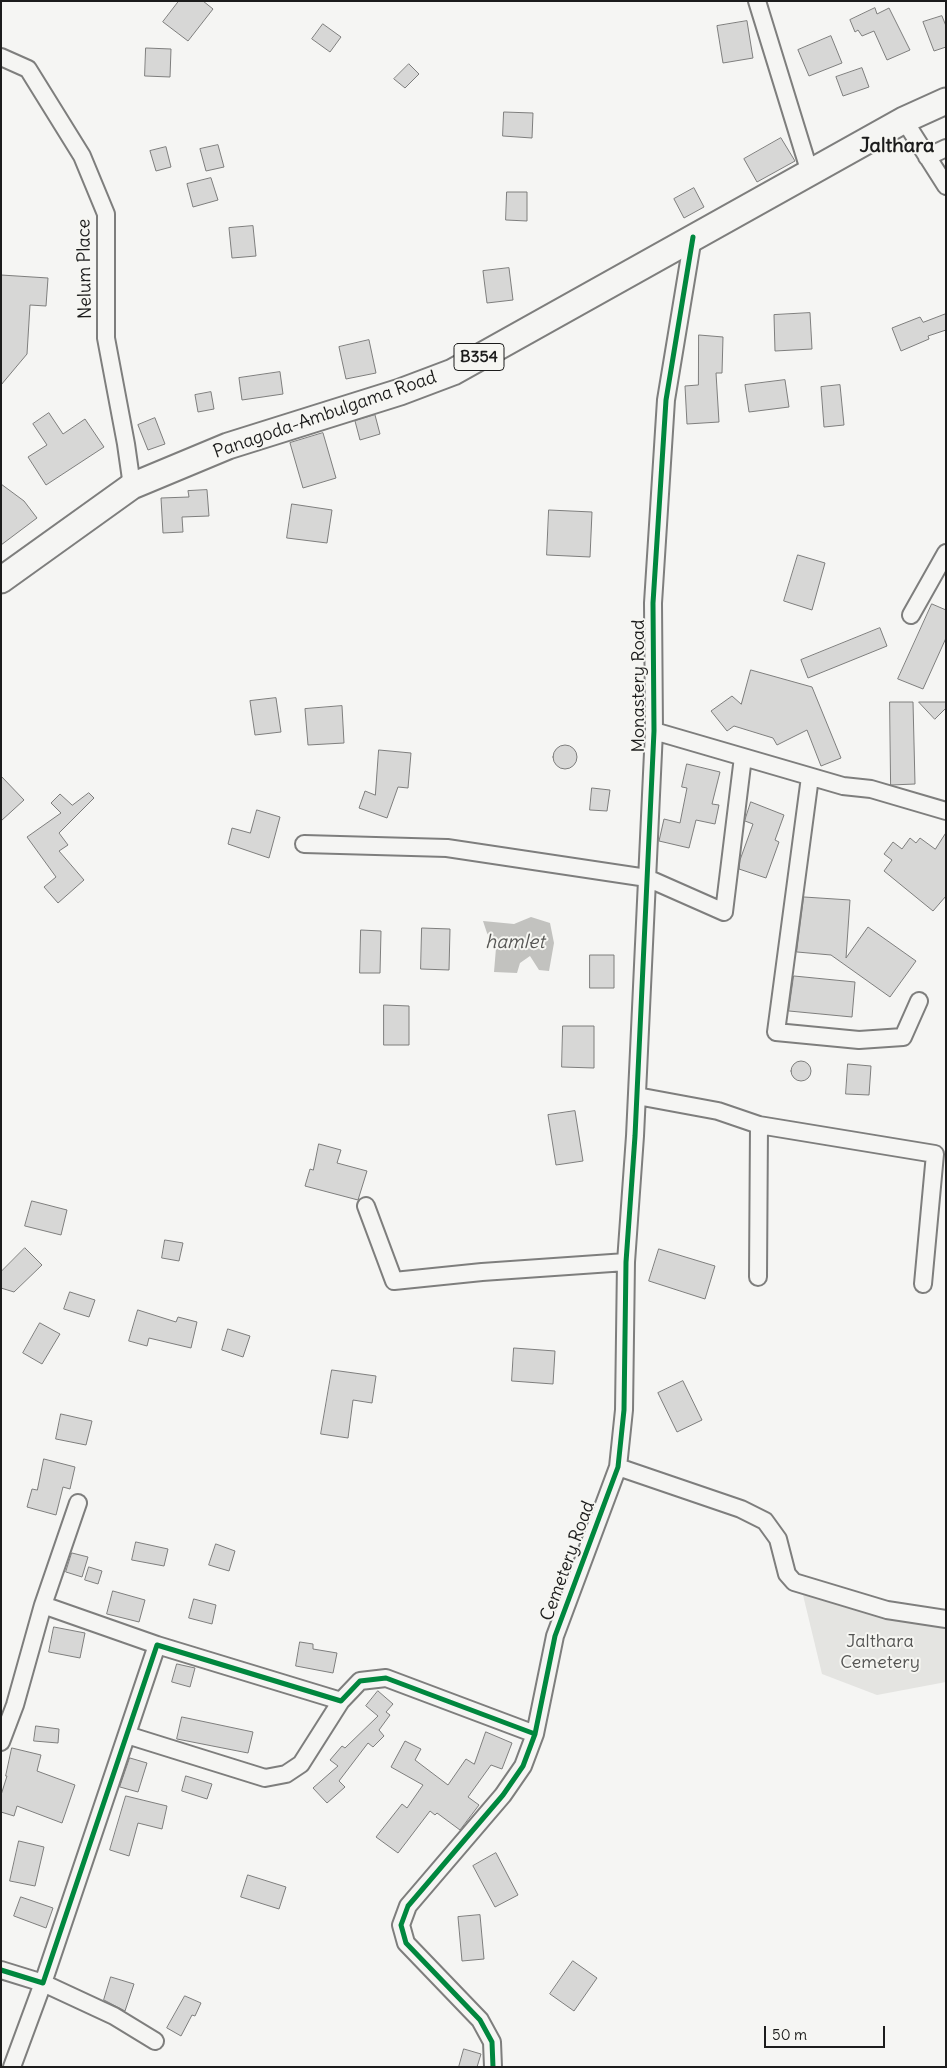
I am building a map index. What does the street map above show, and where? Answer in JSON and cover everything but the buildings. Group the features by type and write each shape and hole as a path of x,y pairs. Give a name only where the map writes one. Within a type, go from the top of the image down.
{"main road":[{"name":"Panagoda-Ambulgama Road","path":"1,580 132,486 228,446 400,392 453,372 904,120 946,101"}],"street":[{"path":"757,1 810,173"},
{"name":"Nelum Place","path":"1,57 28,70 82,156 106,214 106,338 132,486"},
{"path":"904,120 946,186"},
{"path":"927,156 946,148"},
{"name":"Monastery Road","path":"635,1136 654,731 653,603 666,400 693,237"},
{"path":"910,615 946,553"},
{"path":"654,731 810,777 843,786 871,789 946,811"},
{"path":"304,844 447,848 647,878 724,912 743,757"},
{"path":"810,777 776,1032 859,1040 903,1037 918,1001"},
{"path":"637,1096 718,1111 759,1125 935,1154 923,1284"},
{"path":"758,1277 759,1125"},
{"name":"Cemetery Road","path":"493,2067 492,2042 480,2020 406,1943 401,1925 408,1906 503,1795 523,1766 535,1734 555,1636 618,1467 624,1410 626,1262 635,1136"},
{"path":"366,1206 394,1280 626,1262"},
{"path":"618,1467 741,1509 765,1521 778,1539 787,1574 794,1582 887,1610 946,1619"},
{"path":"1,1742 15,1705 43,1605 78,1503"},
{"path":"43,1605 157,1645 341,1700"},
{"path":"12,2067 43,1983 157,1645"},
{"path":"127,1735 265,1778 286,1774 301,1764 341,1700 360,1681 386,1678 535,1734"},
{"path":"1,1970 43,1983 114,2016 155,2041"}],"green space":[{"name":"Jalthara Cemetery","path":"803,1595 946,1623 946,1682 877,1695 822,1674"}],"water":[{"name":"hamlet","path":"531,917 550,923 554,943 549,971 539,970 530,956 520,963 517,973 494,972 496,948 487,933 483,921 514,924"}],"cycle path":[{"path":"493,2067 492,2042 480,2020 406,1943 401,1925 408,1906 503,1795 523,1766 535,1734 555,1636 618,1467 624,1410 626,1262 635,1136 654,731 653,603 666,400 693,237"},
{"path":"1,1970 43,1983 157,1645 341,1701 360,1681 386,1678 535,1734"}],"district":[{"name":"Jalthara","path":"897,146"}]}
